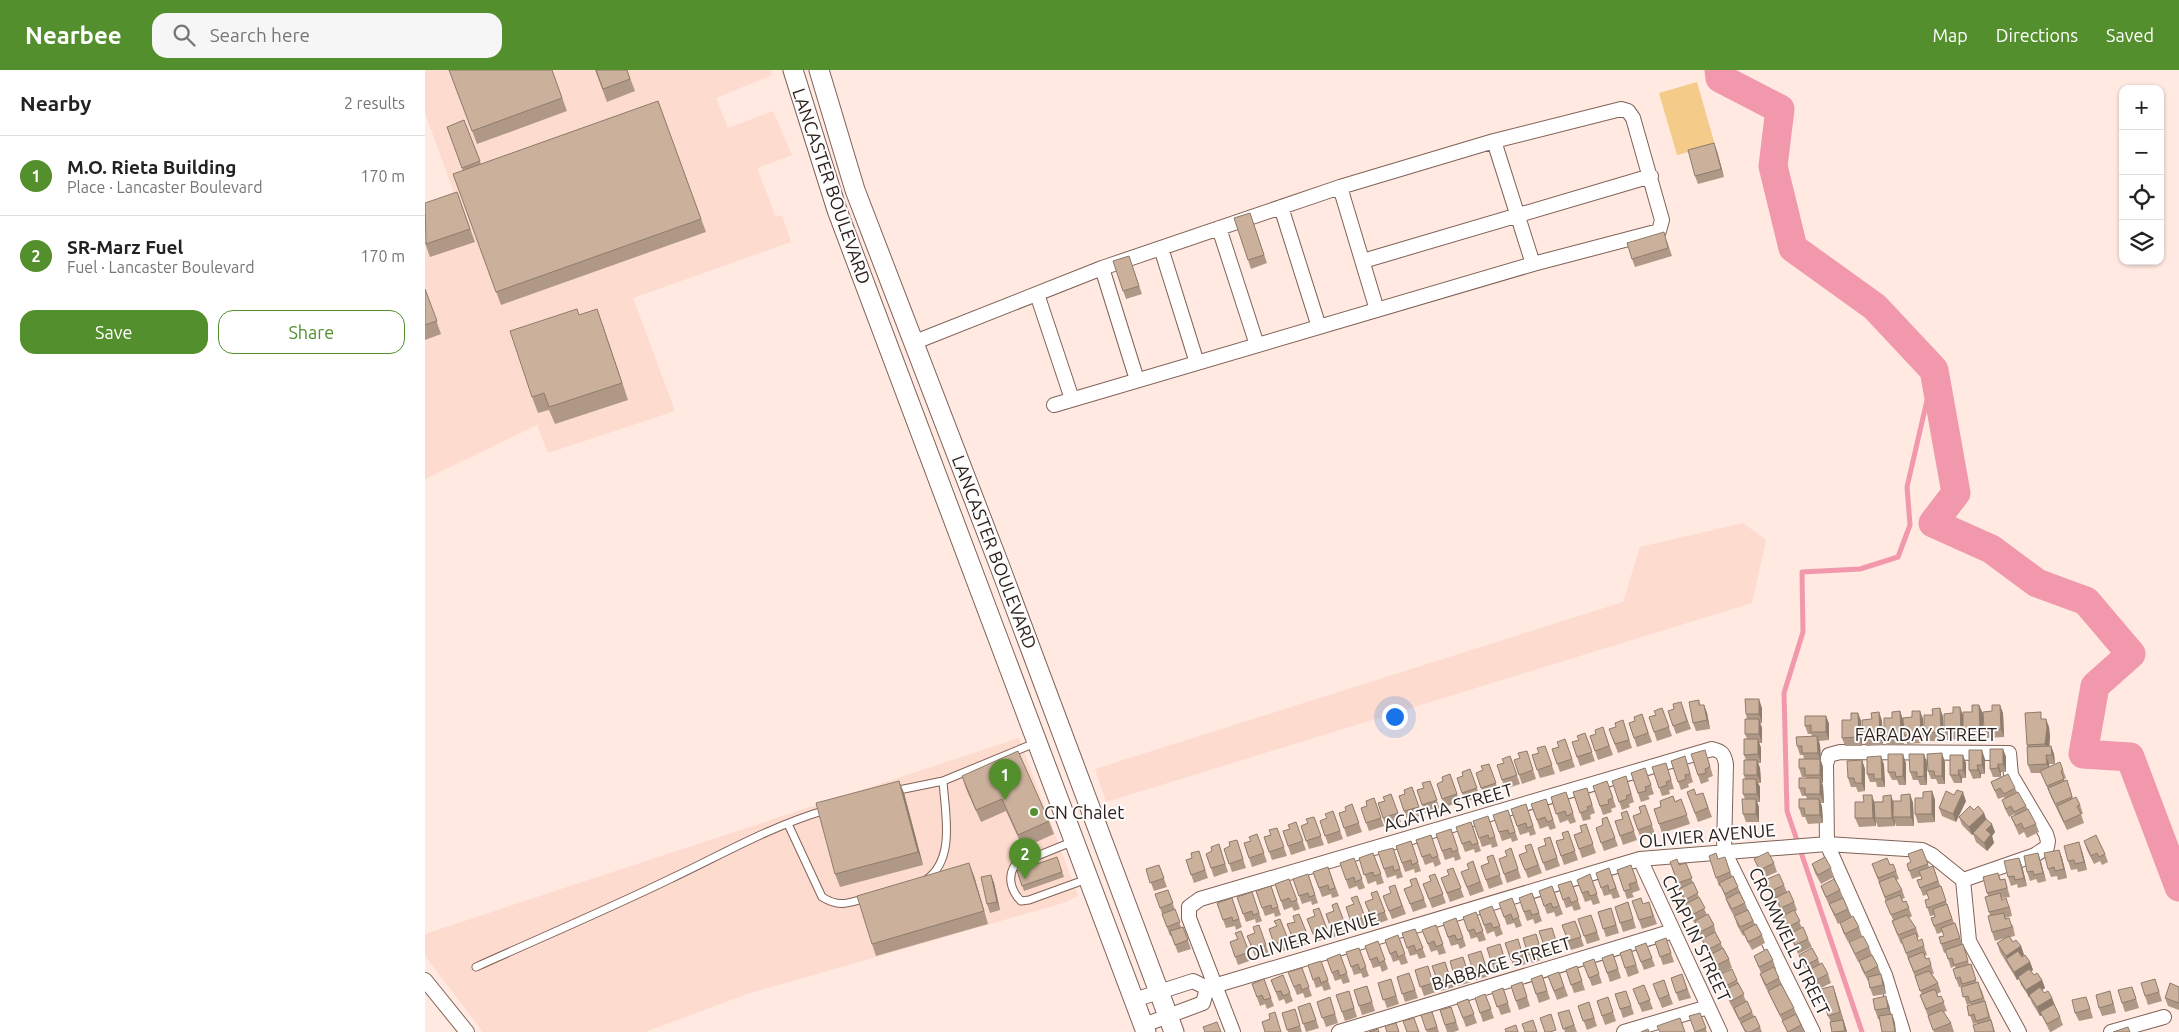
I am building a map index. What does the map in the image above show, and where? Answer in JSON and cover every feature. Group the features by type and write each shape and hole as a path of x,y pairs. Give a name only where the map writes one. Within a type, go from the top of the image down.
{"main road":[{"name":"LANCASTER BOULEVARD","path":"793,70 837,210 1145,1029"},
{"name":"LANCASTER BOULEVARD","path":"819,70 855,190 1001,567 1171,1024"},
{"path":"975,577 1001,567"}],"street":[{"path":"915,342 1102,268 1340,187 1494,141 1621,109 1628,111 1633,118 1662,220 1659,231 1533,264 1054,405"},
{"path":"1494,141 1516,216 1533,264"},
{"path":"1363,261 1651,176"},
{"path":"1340,187 1377,310"},
{"path":"1281,207 1319,327"},
{"path":"1219,228 1257,345"},
{"path":"1161,248 1197,363"},
{"path":"1102,268 1137,380"},
{"path":"1037,294 1071,399"},
{"name":"AGATHA STREET","path":"1211,986 1189,918 1189,907 1200,899 1692,754 1712,749 1720,751"},
{"name":"CROMWELL STREET","path":"1720,751 1725,756 1726,764 1725,851 1813,1032"},
{"name":"FARADAY STREET","path":"1827,844 1826,764 1829,755 1849,752 2009,753 2011,775 2046,834 2047,847 2035,855 1963,880"},
{"path":"1827,844 1885,974 1903,1032"},
{"name":"OLIVIER AVENUE","path":"1134,1000 1193,981 1211,986 1640,859 1827,844 1922,850 1932,855 1963,880"},
{"name":"CHAPLIN STREET","path":"1640,859 1720,1032"},
{"path":"1963,880 1969,941 2019,1032"},
{"name":"BABBAGE STREET","path":"1339,1032 1673,930"},
{"path":"425,980 467,1032"},
{"path":"1145,1029 1171,1024 1203,1003 1211,986"},
{"path":"1211,986 1233,1032"},
{"path":"1624,1032 1708,1006"},
{"path":"2111,1032 2164,1017"}],"lane":[{"path":"883,794 943,781 1037,742"},
{"path":"919,882 928,880 938,868 945,855 946,834 943,781"},
{"path":"476,967 788,824 830,809"},
{"path":"788,824 823,897 833,904 845,904 873,896"},
{"path":"1074,841 1015,865 1010,879 1015,896 1021,901 1029,900 1088,879"}],"shaded area":[{"path":"425,70 771,70 772,75 716,98 728,128 773,111 792,155 757,168 776,217 782,215 791,242 633,298 675,411 548,453 537,425 425,479 425,208 457,201 425,113"},
{"path":"1697,82 1715,145 1677,155 1659,93"},
{"path":"1743,523 1766,540 1752,603 1106,802 1095,769 1623,602 1640,547"},
{"path":"1019,738 1078,896 1063,903 747,994 645,1032 483,1032 425,956 425,934"}],"building":[{"path":"449,70 552,70 562,98 472,131"},
{"path":"596,70 627,70 630,79 603,89"},
{"path":"658,101 701,219 496,292 453,174"},
{"path":"464,120 480,161 462,168 447,127"},
{"path":"1714,143 1721,169 1695,176 1688,150"},
{"path":"457,192 470,229 426,244 425,203"},
{"path":"1250,213 1264,255 1248,260 1234,218"},
{"path":"1664,232 1668,248 1632,259 1627,243"},
{"path":"1129,256 1139,286 1123,291 1113,261"},
{"path":"425,289 437,321 425,325"},
{"path":"577,309 579,315 597,309 622,383 549,407 544,393 532,397 510,331"},
{"path":"1745,699 1759,699 1759,714 1746,714"},
{"path":"1699,700 1699,705 1704,705 1707,720 1693,723 1689,702"},
{"path":"1681,702 1687,721 1673,726 1668,711 1674,709 1673,704"},
{"path":"1972,705 1979,705 1980,729 1963,730 1963,712 1972,712"},
{"path":"1992,705 2000,705 2001,729 1984,729 1983,712 1992,711"},
{"path":"1953,707 1960,707 1961,731 1944,731 1944,714 1953,713"},
{"path":"1662,708 1669,727 1654,732 1649,717 1656,715 1654,711"},
{"path":"1940,708 1941,732 1924,733 1924,715 1933,715 1932,709"},
{"path":"1900,711 1901,735 1884,736 1884,718 1892,718 1892,712"},
{"path":"1912,711 1920,711 1921,735 1904,735 1903,718 1912,717"},
{"path":"1879,712 1880,737 1863,737 1862,720 1872,719 1871,713"},
{"path":"2041,712 2041,719 2046,719 2045,744 2027,745 2025,713"},
{"path":"1851,713 1858,713 1859,737 1842,738 1842,720 1851,720"},
{"path":"1642,714 1648,733 1634,738 1629,723 1635,721 1634,717"},
{"path":"1805,716 1826,716 1826,732 1811,732 1811,725 1805,726"},
{"path":"1745,719 1759,719 1759,734 1745,734"},
{"path":"1623,720 1629,740 1615,744 1609,729 1616,727 1615,723"},
{"path":"1603,727 1609,746 1595,751 1590,736 1596,734 1595,730"},
{"path":"1585,733 1592,752 1577,757 1572,742 1579,740 1577,736"},
{"path":"1817,736 1818,753 1802,753 1802,746 1797,746 1796,737"},
{"path":"1565,739 1572,759 1557,764 1552,749 1559,747 1557,742"},
{"path":"1744,739 1758,739 1758,754 1744,755"},
{"path":"1545,746 1552,765 1537,770 1532,755 1539,753 1537,748"},
{"path":"2051,746 2052,755 2046,755 2047,764 2028,765 2027,747"},
{"path":"1990,749 2003,749 2003,764 1998,764 1998,768 1990,769"},
{"path":"1705,750 1710,767 1705,769 1706,773 1698,775 1691,754"},
{"path":"1969,750 1982,750 1982,765 1977,765 1978,770 1969,770"},
{"path":"1018,751 1049,821 1018,835 1002,799 976,810 962,776"},
{"path":"1527,751 1533,770 1519,775 1514,760 1520,758 1518,753"},
{"path":"1942,753 1942,776 1935,776 1934,771 1928,771 1927,754"},
{"path":"1888,754 1903,754 1903,776 1896,777 1895,772 1888,772"},
{"path":"1909,754 1924,754 1924,776 1917,777 1917,772 1910,772"},
{"path":"1950,755 1963,755 1963,770 1958,770 1959,775 1950,775"},
{"path":"1510,756 1517,775 1502,780 1497,765 1504,763 1502,759"},
{"path":"1685,756 1690,774 1685,775 1686,779 1678,782 1671,761"},
{"path":"1881,756 1882,779 1874,779 1874,774 1867,774 1867,757"},
{"path":"1799,759 1820,759 1820,775 1805,775 1805,768 1799,768"},
{"path":"1744,760 1757,760 1757,775 1744,775"},
{"path":"1862,760 1862,783 1855,783 1854,778 1848,778 1847,761"},
{"path":"2060,762 2064,779 2047,786 2040,771"},
{"path":"1666,763 1671,780 1666,782 1667,785 1659,788 1652,767"},
{"path":"1489,764 1496,783 1481,788 1476,773 1483,770 1481,766"},
{"path":"1645,768 1651,785 1645,787 1646,791 1638,793 1631,773"},
{"path":"1470,769 1477,788 1462,793 1457,778 1463,776 1462,772"},
{"path":"1450,774 1457,794 1442,799 1437,784 1443,781 1442,777"},
{"path":"2008,774 2015,788 2004,794 2000,788 1995,791 1991,782"},
{"path":"1626,776 1631,794 1626,796 1627,799 1619,802 1612,781"},
{"path":"1799,778 1820,778 1820,794 1805,794 1805,788 1799,788"},
{"path":"1743,779 1756,779 1757,794 1743,794"},
{"path":"2067,780 2072,797 2055,804 2048,788"},
{"path":"899,781 918,852 835,874 816,803"},
{"path":"1430,781 1437,800 1422,805 1417,790 1424,788 1422,783"},
{"path":"1607,781 1613,798 1608,800 1609,804 1600,806 1593,786"},
{"path":"1412,787 1419,807 1404,811 1399,796 1405,794 1404,790"},
{"path":"1587,788 1592,805 1587,807 1588,810 1580,813 1573,792"},
{"path":"1694,789 1696,795 1703,793 1708,808 1695,813 1687,792"},
{"path":"1957,790 1963,792 1953,814 1939,808 1946,791 1954,795"},
{"path":"1932,791 1932,814 1915,814 1915,798 1923,798 1923,792"},
{"path":"1566,792 1573,813 1567,816 1565,811 1556,814 1551,797"},
{"path":"2018,792 2026,806 2014,812 2011,806 2006,809 2002,800"},
{"path":"1391,794 1398,813 1383,818 1378,803 1385,801 1383,797"},
{"path":"1910,794 1911,817 1893,817 1893,801 1901,801 1901,795"},
{"path":"1863,795 1872,795 1873,818 1855,818 1855,802 1864,802"},
{"path":"1891,795 1892,818 1875,818 1874,802 1883,802 1883,796"},
{"path":"1673,796 1675,802 1681,799 1687,815 1659,824 1654,809 1661,807 1660,801"},
{"path":"2076,797 2080,805 2077,806 2081,814 2064,822 2057,806"},
{"path":"1374,798 1381,818 1366,823 1361,808 1367,806 1366,801"},
{"path":"1546,799 1553,820 1547,822 1545,817 1537,820 1531,804"},
{"path":"1742,799 1756,799 1756,814 1743,814"},
{"path":"1799,799 1819,799 1820,815 1805,815 1804,808 1799,808"},
{"path":"1352,804 1359,823 1344,828 1339,813 1346,811 1345,807"},
{"path":"1526,804 1533,826 1527,828 1526,823 1517,826 1511,809"},
{"path":"1645,805 1652,825 1638,830 1633,816 1641,813 1639,807"},
{"path":"1970,806 1974,810 1978,806 1984,813 1969,827 1959,817"},
{"path":"2028,809 2036,824 2024,829 2021,823 2016,826 2011,817"},
{"path":"1508,810 1515,832 1509,834 1508,830 1499,832 1493,815"},
{"path":"1333,811 1340,831 1325,836 1320,821 1327,818 1325,814"},
{"path":"1627,811 1634,831 1620,836 1615,821 1623,819 1621,813"},
{"path":"1488,816 1495,837 1489,839 1488,835 1479,838 1473,821"},
{"path":"1314,817 1321,836 1306,841 1301,826 1308,823 1306,819"},
{"path":"1607,817 1615,838 1601,843 1596,828 1603,825 1602,819"},
{"path":"1986,819 1992,824 1986,830 1991,834 1984,843 1973,833"},
{"path":"1296,822 1303,841 1288,846 1283,831 1290,829 1288,825"},
{"path":"1471,822 1478,843 1472,845 1470,841 1462,844 1456,827"},
{"path":"1586,824 1593,844 1579,849 1574,835 1582,832 1580,826"},
{"path":"1277,828 1284,847 1269,852 1264,837 1271,835 1269,830"},
{"path":"1451,829 1458,850 1452,852 1451,848 1442,851 1436,834"},
{"path":"1568,831 1575,851 1561,856 1556,841 1564,839 1562,833"},
{"path":"1257,834 1264,853 1249,858 1244,843 1251,841 1249,837"},
{"path":"1431,835 1438,856 1432,858 1430,854 1422,857 1416,840"},
{"path":"2096,835 2105,854 2099,857 2097,853 2091,856 2084,841"},
{"path":"1550,837 1557,858 1543,863 1538,848 1546,845 1544,839"},
{"path":"1237,840 1243,859 1229,864 1224,849 1230,846 1229,842"},
{"path":"1411,841 1418,862 1412,865 1411,860 1402,863 1396,846"},
{"path":"2079,842 2084,862 2075,864 2074,860 2068,861 2064,846"},
{"path":"1219,844 1225,864 1211,868 1206,854 1212,851 1211,847"},
{"path":"1531,844 1538,865 1525,870 1519,855 1527,852 1525,846"},
{"path":"1393,848 1400,869 1394,871 1393,866 1384,869 1378,852"},
{"path":"1511,848 1518,869 1504,874 1499,859 1507,856 1505,851"},
{"path":"1922,849 1928,864 1909,871 1907,864 1911,862 1908,854"},
{"path":"2059,850 2064,869 2055,871 2054,867 2048,869 2044,853"},
{"path":"1199,851 1205,870 1191,875 1186,860 1192,858 1191,853"},
{"path":"1768,852 1774,863 1760,870 1754,859"},
{"path":"1373,853 1381,874 1374,876 1373,872 1364,875 1359,858"},
{"path":"1716,853 1718,859 1725,857 1730,872 1716,878 1709,856"},
{"path":"2038,853 2043,873 2034,875 2033,871 2027,872 2024,856"},
{"path":"1493,855 1500,875 1486,880 1481,866 1489,863 1487,857"},
{"path":"1057,857 1062,872 1022,886 1017,871"},
{"path":"1825,857 1831,868 1818,875 1812,864"},
{"path":"1354,858 1362,879 1355,882 1354,877 1346,880 1340,863"},
{"path":"1887,858 1890,865 1893,864 1896,871 1878,878 1872,864"},
{"path":"2019,858 2024,878 2015,880 2014,876 2008,877 2004,861"},
{"path":"1677,859 1679,865 1686,863 1692,878 1678,883 1670,862"},
{"path":"1473,861 1480,882 1467,887 1461,872 1469,869 1467,864"},
{"path":"969,863 984,911 872,944 857,896"},
{"path":"1159,865 1164,878 1150,883 1146,869"},
{"path":"1631,865 1637,882 1629,884 1631,889 1624,891 1617,870"},
{"path":"1933,866 1938,881 1920,888 1917,880 1922,879 1919,871"},
{"path":"1328,867 1335,888 1329,890 1328,885 1319,888 1313,872"},
{"path":"1453,868 1461,888 1447,893 1441,878 1449,875 1447,870"},
{"path":"1609,868 1616,888 1609,891 1608,885 1601,888 1596,873"},
{"path":"1998,873 2000,880 2005,879 2007,888 1987,893 1983,877"},
{"path":"1308,874 1315,895 1309,897 1308,893 1299,896 1293,879"},
{"path":"1435,874 1443,894 1429,899 1423,884 1431,881 1429,876"},
{"path":"1590,874 1597,894 1590,896 1588,891 1582,893 1577,880"},
{"path":"1779,874 1784,885 1771,891 1765,880"},
{"path":"991,875 997,902 987,904 981,877"},
{"path":"1733,876 1738,887 1725,894 1719,883"},
{"path":"1894,876 1902,890 1885,897 1879,882"},
{"path":"1416,878 1424,899 1410,904 1404,889 1412,886 1410,880"},
{"path":"1289,879 1297,900 1291,902 1289,898 1281,901 1275,884"},
{"path":"1834,879 1840,890 1826,897 1821,886"},
{"path":"1571,881 1578,900 1571,903 1569,897 1563,900 1558,885"},
{"path":"1693,882 1698,893 1685,900 1679,889"},
{"path":"1395,885 1402,906 1389,911 1383,896 1391,893 1389,887"},
{"path":"1271,886 1278,907 1272,909 1271,905 1262,908 1256,891"},
{"path":"1552,886 1559,906 1553,908 1551,903 1544,906 1539,891"},
{"path":"1941,886 1946,901 1927,908 1925,900 1929,899 1926,891"},
{"path":"1168,890 1173,903 1160,908 1155,894"},
{"path":"1377,891 1385,912 1371,916 1365,902 1373,899 1371,893"},
{"path":"1789,891 1794,902 1781,908 1775,898"},
{"path":"1252,892 1259,913 1253,915 1252,911 1243,914 1237,897"},
{"path":"1739,892 1745,903 1732,909 1726,899"},
{"path":"1532,893 1539,913 1532,915 1530,910 1524,912 1519,898"},
{"path":"2000,893 2002,900 2006,898 2009,907 1989,912 1985,897"},
{"path":"1900,895 1903,902 1906,901 1909,908 1891,915 1885,901"},
{"path":"1357,896 1365,917 1351,922 1346,907 1354,904 1351,898"},
{"path":"1699,897 1705,908 1692,915 1686,904"},
{"path":"1232,898 1239,919 1233,921 1232,917 1223,920 1217,903"},
{"path":"1512,898 1519,917 1513,920 1511,914 1504,917 1499,903"},
{"path":"1641,898 1643,904 1649,902 1653,916 1639,920 1632,901"},
{"path":"1843,898 1848,909 1835,915 1829,904"},
{"path":"1628,902 1633,919 1620,923 1615,907"},
{"path":"1337,903 1345,924 1331,928 1326,914 1334,911 1332,905"},
{"path":"1947,904 1952,919 1934,926 1931,918 1935,917 1933,909"},
{"path":"1492,906 1500,926 1493,928 1491,923 1484,925 1479,911"},
{"path":"1319,908 1327,929 1313,934 1307,919 1315,916 1313,910"},
{"path":"1611,908 1616,925 1603,929 1598,912"},
{"path":"1175,909 1180,922 1167,927 1162,914"},
{"path":"1748,910 1753,921 1740,927 1734,916"},
{"path":"1794,910 1800,921 1786,928 1781,917"},
{"path":"1476,912 1483,931 1476,934 1474,929 1468,931 1463,917"},
{"path":"2004,913 2005,919 2009,918 2012,927 1992,932 1988,916"},
{"path":"1299,914 1307,934 1293,939 1287,924 1295,922 1293,916"},
{"path":"1708,914 1714,925 1700,932 1695,921"},
{"path":"1591,915 1597,932 1584,936 1578,919"},
{"path":"1907,915 1916,928 1898,935 1892,921"},
{"path":"1853,916 1859,927 1845,934 1840,923"},
{"path":"1456,918 1463,938 1457,940 1455,935 1448,937 1443,923"},
{"path":"1280,919 1288,939 1274,944 1269,929 1277,926 1274,921"},
{"path":"1575,921 1581,937 1568,941 1562,925"},
{"path":"1955,923 1960,938 1941,944 1939,937 1944,936 1941,928"},
{"path":"1756,924 1762,935 1748,942 1743,931"},
{"path":"1259,925 1266,945 1253,950 1247,936 1255,933 1253,927"},
{"path":"1436,925 1443,944 1436,947 1434,941 1428,944 1422,930"},
{"path":"1183,927 1188,940 1175,945 1170,931"},
{"path":"1803,927 1808,939 1795,945 1789,934"},
{"path":"1552,928 1557,944 1545,948 1539,931"},
{"path":"1415,929 1423,948 1416,951 1414,945 1407,948 1402,933"},
{"path":"1241,931 1249,952 1235,957 1230,942 1238,939 1235,933"},
{"path":"1715,932 1721,943 1707,950 1702,939"},
{"path":"1916,933 1918,941 1922,939 1924,946 1906,953 1901,939"},
{"path":"1536,934 1541,951 1528,955 1523,938"},
{"path":"1398,935 1405,954 1398,957 1396,951 1390,954 1385,940"},
{"path":"1863,936 1869,947 1855,954 1849,942"},
{"path":"2009,936 2013,942 2016,940 2021,946 2006,956 1997,943"},
{"path":"1666,938 1671,953 1660,957 1655,942"},
{"path":"1518,939 1523,956 1511,960 1505,943"},
{"path":"1378,941 1385,960 1379,963 1377,957 1370,960 1365,946"},
{"path":"1646,943 1652,958 1641,962 1635,947"},
{"path":"1500,944 1505,960 1492,964 1487,948"},
{"path":"1963,944 1968,961 1954,965 1952,958 1948,959 1945,950"},
{"path":"1359,948 1366,967 1360,970 1358,964 1351,967 1346,952"},
{"path":"1723,948 1729,959 1715,966 1710,955"},
{"path":"1812,948 1818,959 1804,966 1799,955"},
{"path":"1631,949 1636,965 1625,968 1620,953"},
{"path":"1767,949 1773,960 1759,967 1754,956"},
{"path":"1481,951 1486,967 1473,971 1468,955"},
{"path":"2018,951 2022,957 2025,955 2030,962 2014,972 2006,959"},
{"path":"1923,952 1926,959 1929,958 1931,965 1914,972 1908,958"},
{"path":"1340,954 1347,973 1340,976 1338,970 1332,973 1327,959"},
{"path":"1613,954 1618,969 1607,973 1602,958"},
{"path":"1872,955 1878,966 1865,973 1859,961"},
{"path":"1463,957 1468,973 1455,978 1450,961"},
{"path":"1594,959 1599,974 1589,978 1583,963"},
{"path":"1321,961 1328,980 1321,983 1319,977 1313,980 1308,965"},
{"path":"1445,962 1450,978 1438,982 1432,966"},
{"path":"1822,963 1828,974 1814,981 1809,970"},
{"path":"1971,964 1976,980 1962,984 1960,977 1956,979 1953,969"},
{"path":"1428,966 1433,983 1420,987 1415,970"},
{"path":"1577,966 1582,981 1571,985 1566,970"},
{"path":"1774,967 1779,978 1766,985 1760,974"},
{"path":"1302,968 1309,987 1302,990 1300,984 1294,987 1288,972"},
{"path":"1732,969 1737,980 1724,987 1718,975"},
{"path":"2029,969 2034,975 2037,973 2042,980 2026,990 2018,977"},
{"path":"1929,971 1938,983 1920,991 1915,976"},
{"path":"1559,972 1564,987 1554,991 1548,976"},
{"path":"1409,973 1415,990 1402,994 1397,977"},
{"path":"1682,974 1687,989 1676,993 1671,978"},
{"path":"1881,974 1883,985 1870,988 1868,977"},
{"path":"1283,975 1290,993 1283,996 1281,991 1276,992 1271,980"},
{"path":"1542,975 1547,991 1536,994 1531,979"},
{"path":"1264,979 1271,998 1264,1000 1262,995 1257,997 1252,984"},
{"path":"1391,979 1396,996 1383,1000 1378,983"},
{"path":"2155,979 2159,992 2145,996 2141,983"},
{"path":"1664,980 1669,995 1659,999 1653,984"},
{"path":"1522,982 1527,997 1516,1001 1511,986"},
{"path":"1978,982 1983,998 1970,1002 1968,996 1963,997 1961,987"},
{"path":"1738,983 1744,994 1731,1001 1725,990"},
{"path":"2170,983 2179,987 2179,1003 2165,998"},
{"path":"1781,984 1794,1008 1780,1015 1768,991"},
{"path":"1644,985 1650,1000 1639,1004 1633,989"},
{"path":"1367,986 1372,1002 1359,1006 1354,990"},
{"path":"1833,986 1840,1012 1828,1016 1821,989"},
{"path":"2040,987 2044,993 2048,991 2052,998 2037,1007 2029,995"},
{"path":"2132,987 2136,999 2122,1003 2118,990"},
{"path":"1503,988 1508,1003 1497,1007 1492,992"},
{"path":"1935,989 1938,997 1941,996 1944,1002 1926,1009 1920,995"},
{"path":"1349,991 1354,1008 1342,1012 1336,995"},
{"path":"1626,991 1631,1006 1620,1009 1615,994"},
{"path":"2110,991 2113,1004 2099,1008 2096,995"},
{"path":"1485,994 1491,1009 1480,1013 1475,998"},
{"path":"1886,996 1888,1008 1875,1010 1873,999"},
{"path":"1330,997 1335,1014 1322,1018 1317,1002"},
{"path":"1608,997 1613,1012 1602,1016 1597,1001"},
{"path":"2086,997 2090,1009 2075,1013 2072,1000"},
{"path":"1468,999 1474,1014 1463,1018 1457,1003"},
{"path":"1747,1001 1752,1012 1739,1019 1734,1008"},
{"path":"1985,1001 1989,1017 1976,1021 1974,1014 1969,1016 1967,1006"},
{"path":"1589,1002 1594,1018 1583,1021 1578,1006"},
{"path":"1310,1003 1316,1020 1303,1024 1298,1007"},
{"path":"2054,1004 2060,1017 2047,1024 2040,1012"},
{"path":"1451,1007 1456,1022 1445,1025 1440,1010"},
{"path":"1295,1009 1300,1026 1287,1030 1282,1013"},
{"path":"1569,1010 1574,1025 1563,1029 1558,1013"},
{"path":"1942,1010 1951,1023 1933,1030 1928,1016"},
{"path":"1275,1012 1281,1032 1265,1032 1262,1022 1270,1019 1269,1014"},
{"path":"1432,1012 1437,1027 1426,1030 1421,1015"},
{"path":"1700,1013 1706,1028 1695,1032 1689,1016"},
{"path":"1551,1014 1556,1030 1545,1032 1540,1018"},
{"path":"1796,1014 1801,1025 1788,1032 1782,1021"},
{"path":"1892,1014 1895,1032 1882,1032 1879,1016"},
{"path":"1755,1016 1760,1027 1751,1032 1746,1032 1741,1023"},
{"path":"1414,1018 1419,1032 1407,1032 1403,1021"},
{"path":"1680,1018 1685,1032 1660,1032 1657,1026"},
{"path":"1533,1020 1537,1032 1525,1032 1522,1024"},
{"path":"1843,1020 1845,1031 1832,1032 1830,1022"},
{"path":"1991,1020 1994,1032 1975,1032 1973,1025"},
{"path":"1217,1022 1221,1032 1205,1032 1203,1027"},
{"path":"1396,1023 1399,1032 1387,1032 1385,1026"},
{"path":"1516,1025 1518,1032 1506,1032 1505,1029"},
{"path":"2128,1027 2130,1032 2113,1032"}],"waterway":[{"path":"1719,70 1720,78 1780,109 1773,166 1793,248 1875,307 1934,370 1956,493 1933,523 1991,549 2037,583 2086,601 2131,654 2095,686 2083,754 2130,757 2179,887"},
{"path":"1862,1032 1787,811 1784,693 1803,632 1802,572 1860,569 1898,557 1910,525 1907,487 1934,370"}],"place":[{"name":"M.O. Rieta Building","path":"1005,800"},
{"name":"CN Chalet","path":"1034,812"},
{"name":"SR-Marz Fuel","path":"1025,879"}]}
